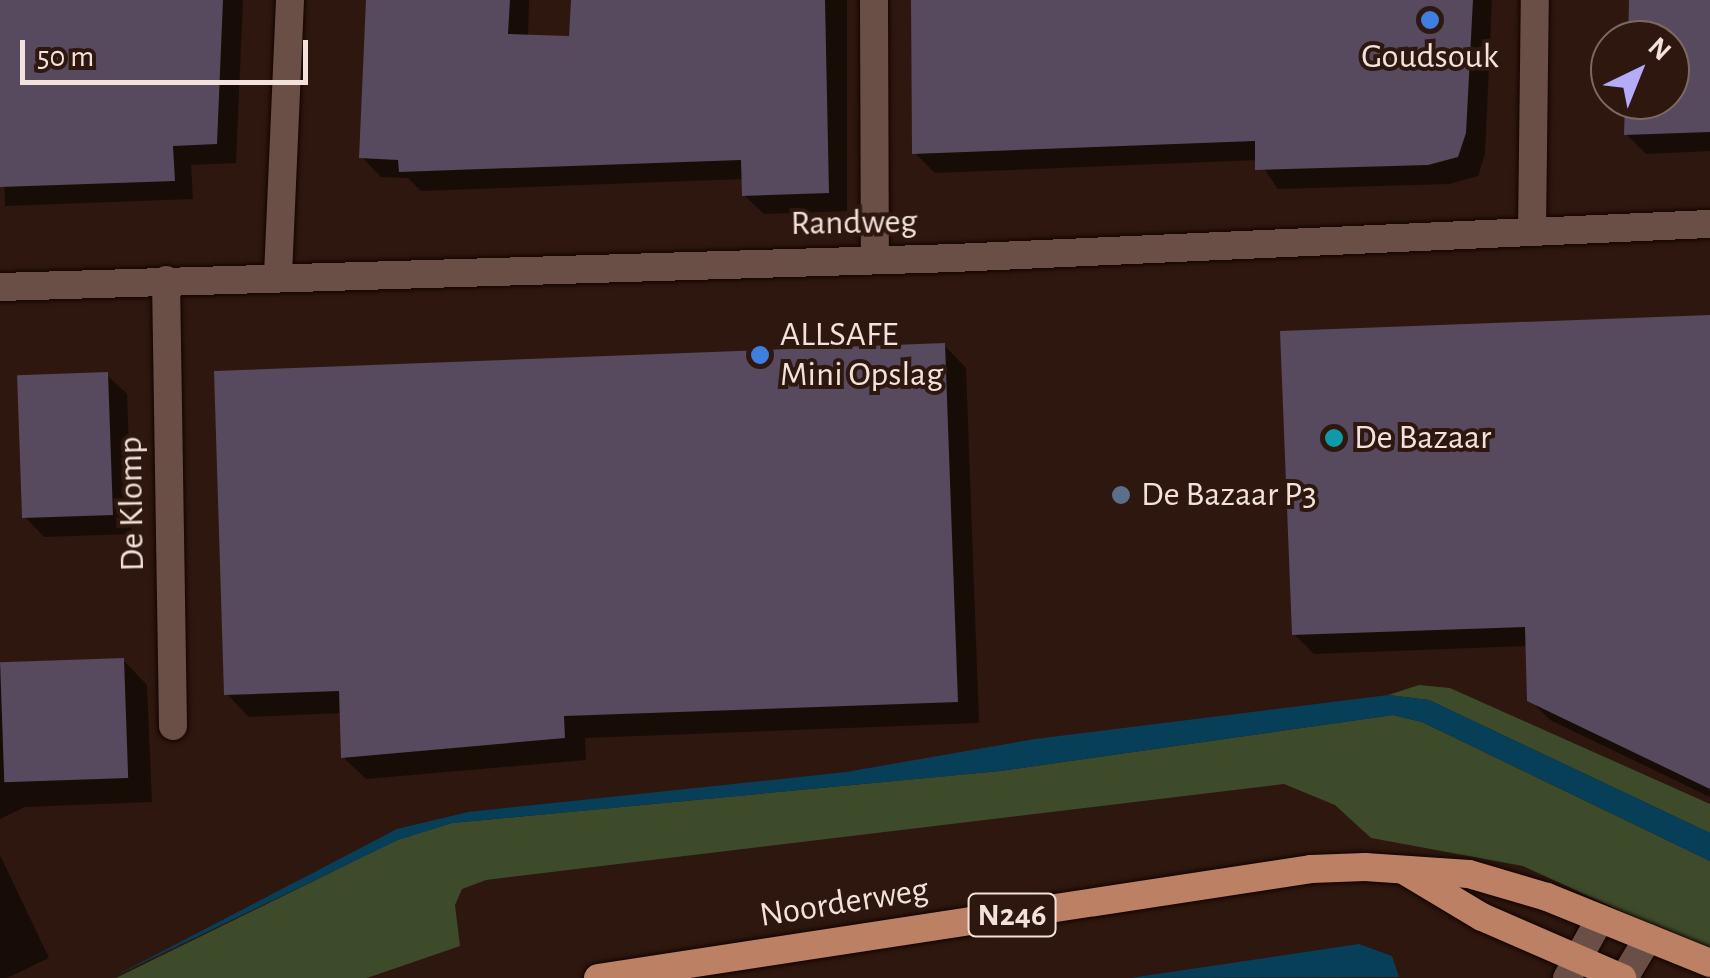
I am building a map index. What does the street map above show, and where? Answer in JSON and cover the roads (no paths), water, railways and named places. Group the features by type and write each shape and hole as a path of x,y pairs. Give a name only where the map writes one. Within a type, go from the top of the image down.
{"main road":[{"name":"Noorderweg","path":"598,978 1311,868 1399,867 1469,874 1600,919 1710,963"},
{"path":"1399,867 1573,968 1623,978"}],"street":[{"path":"278,275 290,0"},
{"path":"874,0 875,260"},
{"path":"1532,230 1535,0"},
{"name":"Randweg","path":"0,287 278,275 875,260 1710,224"},
{"name":"De Klomp","path":"166,280 173,726"},
{"path":"1573,968 1600,919"},
{"path":"1623,978 1648,938"}],"water":[{"path":"1388,695 1429,700 1710,833 1710,861 1422,722 1393,715 1000,771 452,823 398,840 111,978 397,829 468,812 846,772 1035,739"},
{"path":"1359,944 1392,956 1399,977 1130,978"}],"place":[{"name":"Goudsouk","path":"1430,20"},
{"name":"ALLSAFE Mini Opslag","path":"760,355"},
{"name":"De Bazaar","path":"1334,438"},
{"name":"De Bazaar P3","path":"1121,495"}]}
